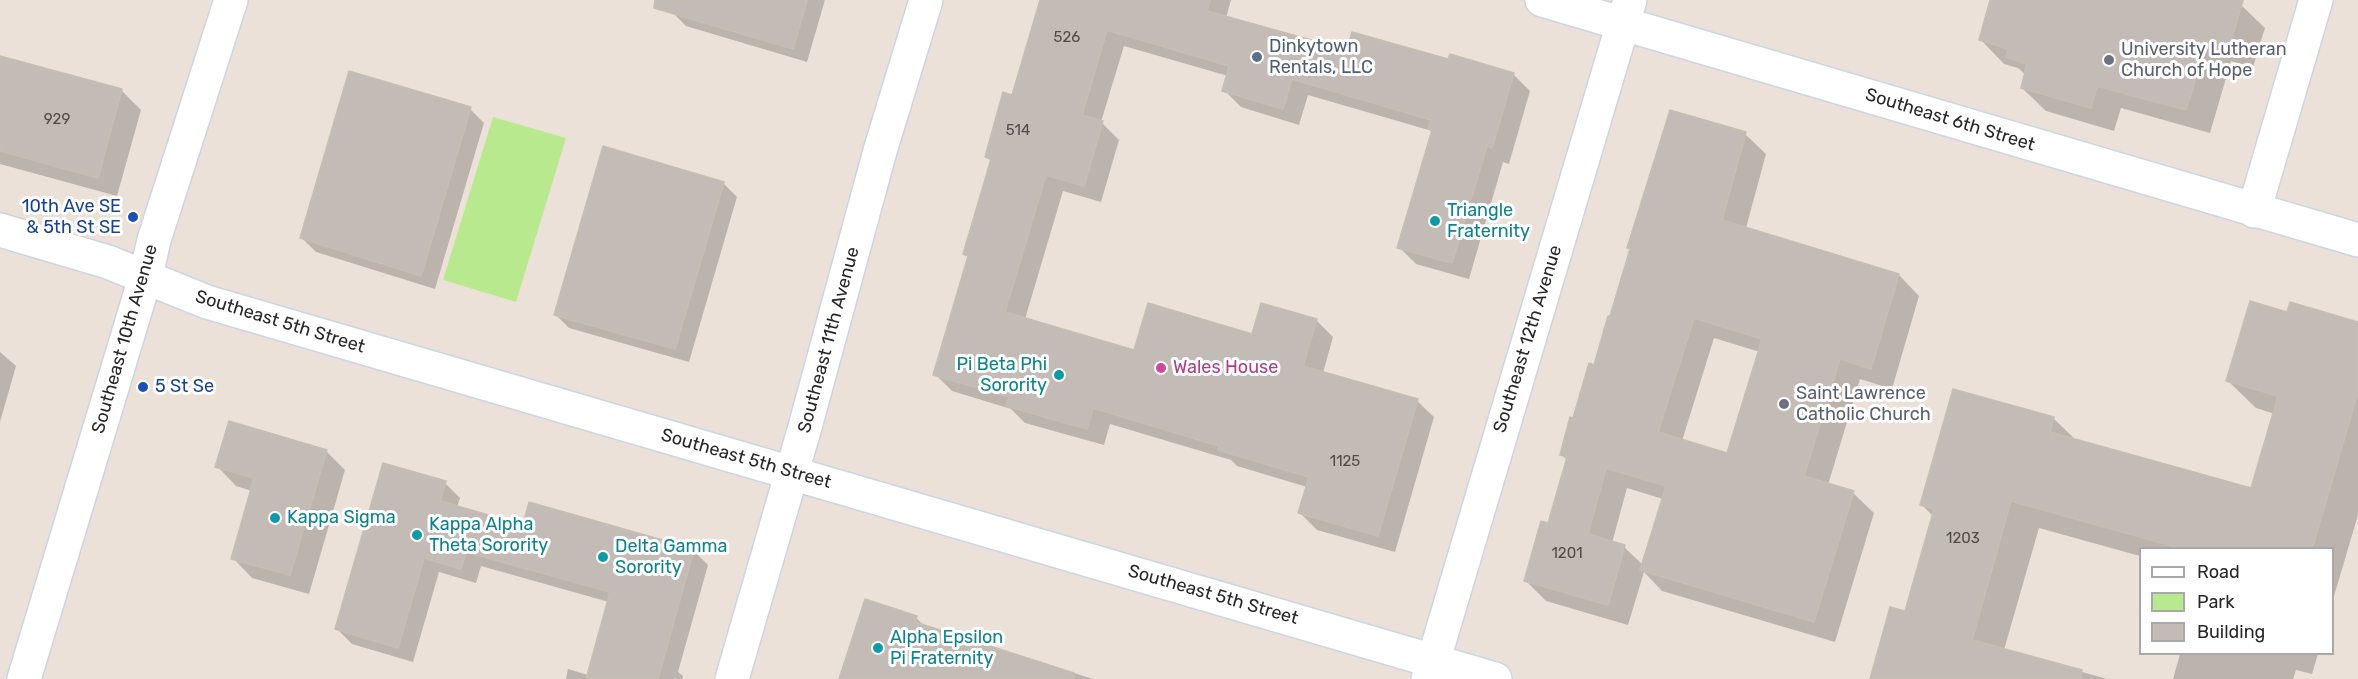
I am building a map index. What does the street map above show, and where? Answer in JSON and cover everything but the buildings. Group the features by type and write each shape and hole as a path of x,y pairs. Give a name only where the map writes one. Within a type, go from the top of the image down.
{"street":[{"name":"Southeast 10th Avenue","path":"24,679 146,275 154,240 231,0"},
{"name":"Southeast 11th Avenue","path":"732,679 792,472 880,151 926,0"},
{"name":"Southeast 6th Street","path":"1542,0 1626,12 2254,211 2358,240"},
{"path":"2254,211 2316,0"},
{"name":"Southeast 12th Avenue","path":"1431,669 1626,12"},
{"name":"Southeast 5th Street","path":"0,230 146,275 207,302 792,472 1431,669 1495,679"}],"green space":[{"path":"493,117 566,138 516,302 443,280"}],"place":[{"name":"Dinkytown Rentals, LLC","path":"1257,57"},
{"name":"University Lutheran Church of Hope","path":"2109,60"},
{"name":"10th Ave SE & 5th St SE","path":"133,217"},
{"name":"Triangle Fraternity","path":"1435,221"},
{"name":"Wales House","path":"1161,368"},
{"name":"Pi Beta Phi Sorority","path":"1059,375"},
{"name":"5 St Se","path":"143,387"},
{"name":"Saint Lawrence Catholic Church","path":"1784,404"},
{"name":"Kappa Sigma","path":"275,518"},
{"name":"Kappa Alpha Theta Sorority","path":"417,535"},
{"name":"Delta Gamma Sorority","path":"603,557"},
{"name":"Alpha Epsilon Pi Fraternity","path":"878,648"}]}
